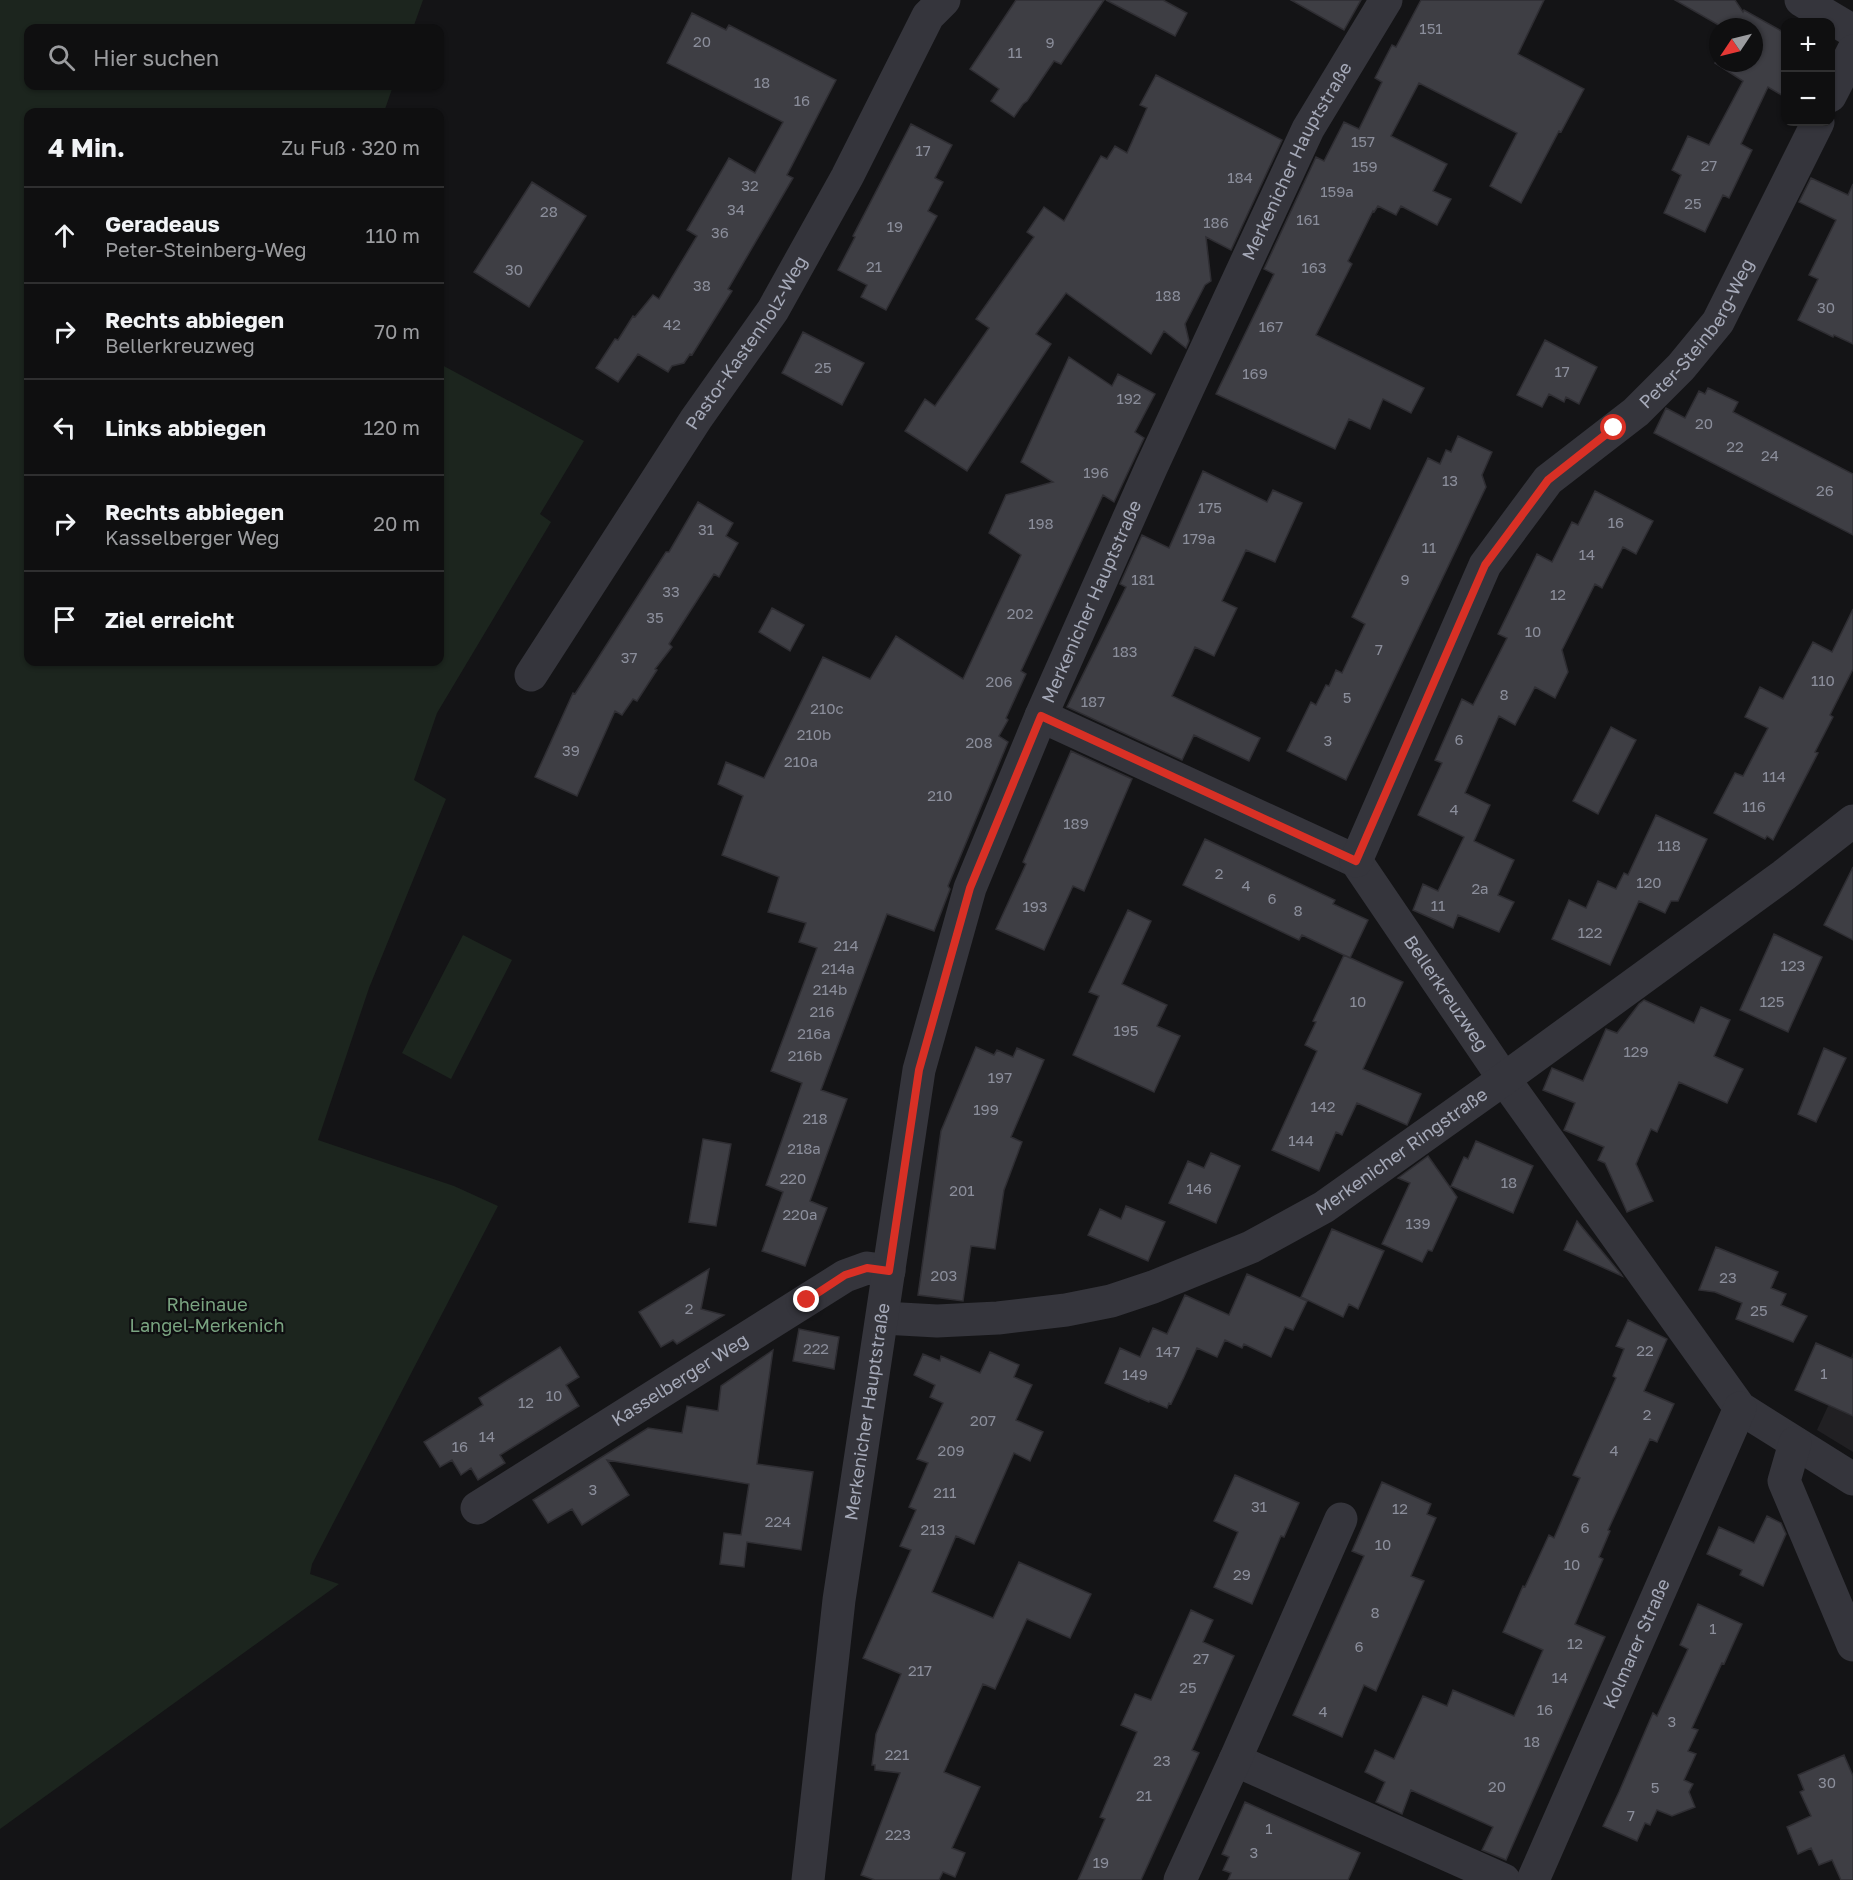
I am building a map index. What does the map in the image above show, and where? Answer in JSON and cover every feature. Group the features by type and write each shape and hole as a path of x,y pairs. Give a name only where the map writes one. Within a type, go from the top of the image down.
{"street":[{"name":"Pastor-Kastenholz-Weg","path":"531,675 696,419 773,310 847,177 928,16 944,0"},
{"name":"Merkenicher Hauptstraße","path":"808,1880 839,1600 919,1070 970,888 1041,716 1156,458 1308,129 1386,0"},
{"path":"1801,0 1853,31"},
{"path":"1835,86 1853,51"},
{"name":"Peter-Steinberg-Weg","path":"1356,861 1485,565 1548,480 1636,412 1681,367 1718,322 1816,126"},
{"path":"1041,716 1356,861"},
{"name":"Merkenicher Ringstraße","path":"883,1318 937,1321 988,1319 1065,1311 1111,1301 1154,1287 1251,1246 1324,1207 1784,875 1853,821"},
{"name":"Bellerkreuzweg","path":"1356,861 1504,1079 1740,1408"},
{"name":"Kasselberger Weg","path":"477,1508 845,1275 867,1268 889,1271"},
{"path":"1740,1408 1853,1479"},
{"name":"Kolmarer Straße","path":"1533,1880 1740,1408"},
{"path":"1795,1443 1784,1481 1853,1645"},
{"path":"1180,1880 1341,1519"},
{"path":"1235,1760 1504,1880"}],"shaded area":[{"path":"1853,1352 1853,1452 1817,1430"}],"green space":[{"name":"Rheinaue Langel-Merkenich","path":"0,0 423,0 414,24 24,24 24,90 392,90 385,108 24,108 24,666 444,666 444,366 584,441 540,514 551,522 437,713 414,780 446,799 369,988 318,1140 454,1186 498,1206 312,1564 310,1574 339,1584 0,1829"},
{"path":"463,935 512,960 451,1079 402,1053"}],"building":[{"path":"1016,0 1104,0 1061,64 1054,61 1014,117 991,101 999,89 970,69"},
{"path":"1106,0 1163,0 1187,13 1175,36"},
{"path":"1291,0 1361,0 1344,30"},
{"path":"1421,0 1544,0 1518,54 1584,89 1521,203 1490,186 1517,133 1419,83 1391,136 1447,164 1433,191 1451,199 1437,225 1401,206 1396,215 1378,206 1373,211 1348,261 1352,264 1316,335 1424,388 1411,413 1383,399 1370,429 1349,419 1335,449 1216,394 1274,274 1264,269 1316,157 1324,161 1344,122 1359,129 1382,82 1375,78 1392,45 1396,47"},
{"path":"1675,0 1735,0 1743,12 1744,10 1758,18 1709,18"},
{"path":"692,13 726,30 729,25 836,80 787,175 793,178 728,289 732,291 692,355 690,354 684,363 672,366 668,372 638,354 618,382 596,368 633,316 635,317 653,295 659,299 697,236 687,230 729,158 755,173 783,122 667,63"},
{"path":"1763,21 1781,31 1781,95 1768,87 1741,144 1752,150 1729,198 1723,195 1705,232 1664,213 1681,175 1672,170 1688,136 1709,145 1743,81 1729,72 1763,72"},
{"path":"1156,75 1282,140 1231,250 1206,237 1211,281 1205,285 1185,324 1189,341 1186,348 1164,331 1151,354 1066,293 1036,334 1051,344 967,471 905,431 925,399 935,406 989,328 976,319 1034,237 1027,232 1044,207 1064,221 1101,156 1107,159 1115,146 1127,153 1147,108 1140,105"},
{"path":"911,124 952,145 935,178 943,182 928,211 937,216 886,310 861,297 867,285 838,270"},
{"path":"1811,178 1848,195 1853,184 1853,344 1798,320 1818,279 1809,275 1836,220 1799,202"},
{"path":"532,182 586,216 529,307 474,272"},
{"path":"803,332 864,363 842,405 782,373"},
{"path":"1545,340 1597,367 1579,404 1566,397 1564,402 1549,394 1542,407 1517,395"},
{"path":"1069,357 1112,386 1118,374 1155,394 1135,432 1144,438 1114,502 1103,495 1021,671 1026,674 1006,718 1008,720 999,736 1008,742 948,886 950,889 934,931 887,914 821,1090 847,1099 810,1201 827,1208 805,1266 762,1251 783,1192 766,1185 802,1083 771,1071 817,948 799,942 806,923 768,912 779,877 722,855 743,796 718,784 726,762 764,778 823,657 870,679 896,636 963,679 1021,555 989,533 1006,495 1053,482 1021,462"},
{"path":"1708,388 1738,402 1733,412 1853,474 1853,535 1654,433 1666,408 1685,418 1699,391 1705,394"},
{"path":"1458,436 1492,452 1482,475 1486,487 1346,780 1287,751 1311,702 1316,705 1326,685 1329,686 1336,670 1342,673 1365,624 1352,617 1428,458 1440,464 1446,450 1451,452"},
{"path":"1203,471 1267,502 1273,490 1302,503 1275,562 1246,550 1222,601 1237,608 1214,656 1195,647 1172,696 1260,738 1249,761 1194,735 1182,760 1067,707 1126,587 1120,584 1142,535 1169,548"},
{"path":"1595,491 1653,521 1636,554 1623,547 1602,588 1595,584 1562,650 1568,672 1555,698 1535,687 1515,725 1499,716 1465,793 1490,805 1474,841 1514,860 1498,895 1514,902 1499,932 1458,915 1453,928 1413,910 1423,884 1438,891 1464,837 1418,815 1442,763 1435,760 1462,699 1473,705 1507,638 1498,634 1537,554 1552,562 1572,522 1578,525"},
{"path":"698,502 733,523 726,536 738,543 719,577 714,574 669,644 672,647 655,669 657,670 637,701 633,699 622,715 615,711 577,796 535,777 573,693 575,694 666,552 669,552"},
{"path":"772,608 804,625 790,651 759,632"},
{"path":"1853,609 1853,669 1830,715 1833,717 1815,752 1818,753 1773,840 1767,836 1765,839 1714,813 1735,773 1743,776 1768,728 1745,717 1760,687 1783,699 1813,642 1832,652"},
{"path":"1611,727 1636,740 1598,814 1573,801"},
{"path":"1071,751 1132,779 1084,891 1073,886 1044,950 996,929 1026,864 1023,862"},
{"path":"1656,815 1707,839 1678,901 1671,901 1665,913 1639,901 1610,965 1552,939 1569,900 1586,908 1598,881 1616,889 1624,873 1628,875"},
{"path":"1205,839 1335,900 1333,904 1368,920 1350,958 1302,935 1299,940 1183,885"},
{"path":"1853,867 1853,940 1824,925"},
{"path":"1128,910 1151,921 1122,984 1167,1005 1157,1026 1180,1036 1154,1092 1073,1055 1099,996 1089,992"},
{"path":"1774,934 1822,957 1788,1032 1740,1010"},
{"path":"1344,955 1403,982 1363,1069 1421,1094 1407,1125 1357,1103 1342,1135 1336,1132 1319,1171 1272,1150 1317,1051 1305,1045 1316,1022 1313,1021"},
{"path":"1644,1000 1694,1023 1701,1007 1730,1020 1714,1056 1743,1069 1727,1103 1679,1082 1657,1132 1651,1129 1636,1164 1653,1201 1627,1212 1605,1163 1598,1160 1604,1147 1564,1130 1575,1103 1543,1090 1552,1068 1583,1081 1606,1029 1617,1033"},
{"path":"976,1047 994,1055 997,1050 1013,1057 1017,1048 1044,1060 1011,1137 1022,1142 1004,1190 995,1249 971,1246 963,1301 918,1295 941,1131"},
{"path":"1824,1048 1846,1058 1816,1122 1798,1114"},
{"path":"703,1139 731,1144 716,1226 689,1222"},
{"path":"1476,1141 1533,1166 1513,1213 1451,1186 1464,1157 1468,1159"},
{"path":"1211,1153 1240,1166 1216,1223 1169,1203 1188,1161 1204,1168"},
{"path":"1428,1156 1457,1197 1432,1251 1428,1250 1422,1262 1382,1244 1410,1183 1398,1178"},
{"path":"1126,1206 1165,1222 1148,1261 1088,1235 1100,1209 1121,1219"},
{"path":"1577,1221 1620,1273 1622,1276 1564,1250"},
{"path":"1332,1229 1384,1251 1358,1309 1349,1304 1343,1317 1301,1297"},
{"path":"1716,1247 1778,1272 1771,1288 1786,1294 1781,1305 1807,1316 1793,1342 1736,1319 1742,1303 1715,1292 1699,1290"},
{"path":"709,1269 701,1309 724,1315 677,1344 673,1340 661,1347 639,1312"},
{"path":"1247,1274 1307,1301 1293,1330 1285,1327 1271,1357 1244,1344 1242,1348 1225,1340 1217,1357 1197,1348 1167,1408 1105,1383 1120,1348 1140,1357 1153,1328 1167,1334 1185,1295 1229,1315"},
{"path":"1628,1320 1667,1339 1644,1391 1674,1404 1657,1442 1650,1439 1608,1530 1610,1531 1599,1557 1603,1559 1575,1624 1605,1637 1506,1860 1482,1850 1493,1827 1411,1790 1402,1814 1376,1802 1385,1782 1365,1772 1375,1750 1394,1759 1423,1696 1447,1706 1453,1690 1514,1716 1543,1650 1503,1632 1549,1535 1554,1538 1580,1478 1573,1475 1616,1378 1613,1376 1624,1349 1616,1346"},
{"path":"799,1329 839,1337 834,1369 793,1361"},
{"path":"1816,1343 1853,1359 1853,1416 1795,1390"},
{"path":"560,1347 579,1377 566,1385 579,1406 500,1455 505,1463 478,1480 471,1468 461,1475 452,1460 440,1467 424,1442 483,1405 479,1398"},
{"path":"773,1350 757,1464 813,1472 801,1550 747,1542 744,1567 720,1564 724,1533 741,1535 749,1484 607,1460 629,1495 582,1525 572,1509 548,1523 533,1500 648,1428 682,1433 687,1406 718,1411 721,1386"},
{"path":"990,1352 1019,1365 1014,1377 1032,1385 1016,1420 1043,1432 1030,1461 1014,1453 974,1544 956,1536 932,1592 993,1618 1019,1562 1091,1594 1070,1638 1027,1619 995,1689 983,1684 944,1772 980,1787 952,1848 965,1853 955,1877 943,1872 939,1880 875,1880 861,1875 900,1773 875,1770 875,1765 872,1765 876,1734 901,1674 863,1658 911,1550 900,1546 916,1510 909,1507 928,1463 917,1459 943,1403 930,1397 935,1385 914,1375 923,1354 940,1361 941,1356 980,1373"},
{"path":"1235,1475 1299,1503 1284,1537 1281,1536 1252,1604 1214,1587 1238,1532 1214,1521"},
{"path":"1382,1482 1431,1504 1427,1514 1436,1518 1411,1576 1424,1581 1376,1691 1364,1685 1342,1737 1293,1715 1364,1556 1352,1551"},
{"path":"1767,1516 1781,1523 1786,1534 1763,1586 1740,1575 1742,1570 1707,1554 1719,1527 1754,1543"},
{"path":"1698,1604 1742,1624 1692,1728 1698,1730 1688,1751 1696,1754 1684,1780 1693,1784 1689,1792 1695,1807 1672,1816 1657,1810 1650,1825 1645,1823 1637,1841 1603,1826 1653,1713 1657,1716 1688,1649 1680,1645"},
{"path":"1191,1610 1213,1620 1203,1642 1234,1656 1192,1750 1199,1753 1141,1880 1078,1880 1105,1819 1100,1817 1137,1732 1121,1725 1135,1694 1151,1700"},
{"path":"1844,1755 1853,1776 1853,1880 1841,1880 1832,1860 1819,1865 1811,1848 1798,1854 1787,1827 1811,1816 1800,1792 1804,1790 1798,1775"},
{"path":"1245,1802 1360,1853 1348,1880 1228,1880 1231,1873 1223,1870 1229,1857 1222,1854"}],"route":[{"path":"807,1300 845,1275 867,1268 889,1271 919,1070 970,888 1041,716 1356,861 1485,565 1548,480 1614,428"}]}
